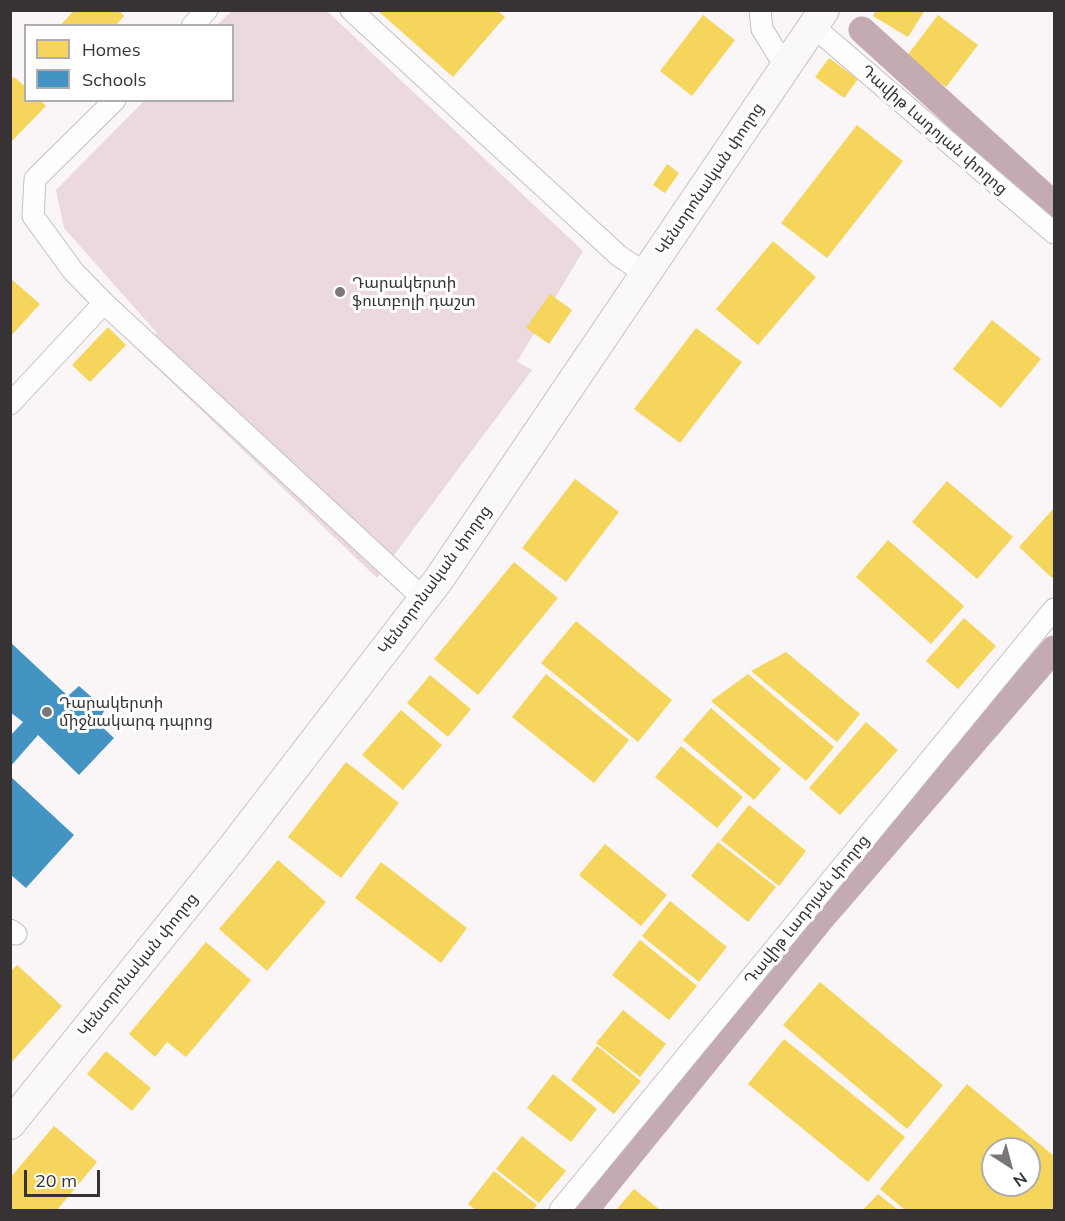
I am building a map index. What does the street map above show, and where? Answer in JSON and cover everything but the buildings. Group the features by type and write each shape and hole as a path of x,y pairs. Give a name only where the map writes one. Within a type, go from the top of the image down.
{"main road":[{"name":"Կենտրոնական փողոց","path":"10,1124 234,846 424,599 820,15"}],"street":[{"path":"194,24 207,10"},
{"path":"351,10 619,256 646,274"},
{"path":"760,10 762,29 785,66"},
{"name":"Դավիթ Լադոյան փողոց","path":"820,15 1054,233"},
{"path":"113,102 35,179 33,216 73,272 104,303 424,599"},
{"path":"10,404 104,303"},
{"name":"Դավիթ Լադոյան փողոց","path":"560,1210 1054,609"}],"shaded area":[{"name":"Դարակերտի ֆուտբոլի դաշտ","path":"232,11 327,11 583,251 517,362 532,370 377,578 139,351 157,333 64,228 56,190 143,102 234,102 234,24 218,24"}],"waterway":[{"path":"862,30 1054,205"},
{"path":"585,1210 820,920 1054,649"}],"place":[{"name":"Դարակերտի ֆուտբոլի դաշտ","path":"340,292"},
{"name":"Դարակերտի միջնակարգ դպրոց","path":"47,712"}]}
